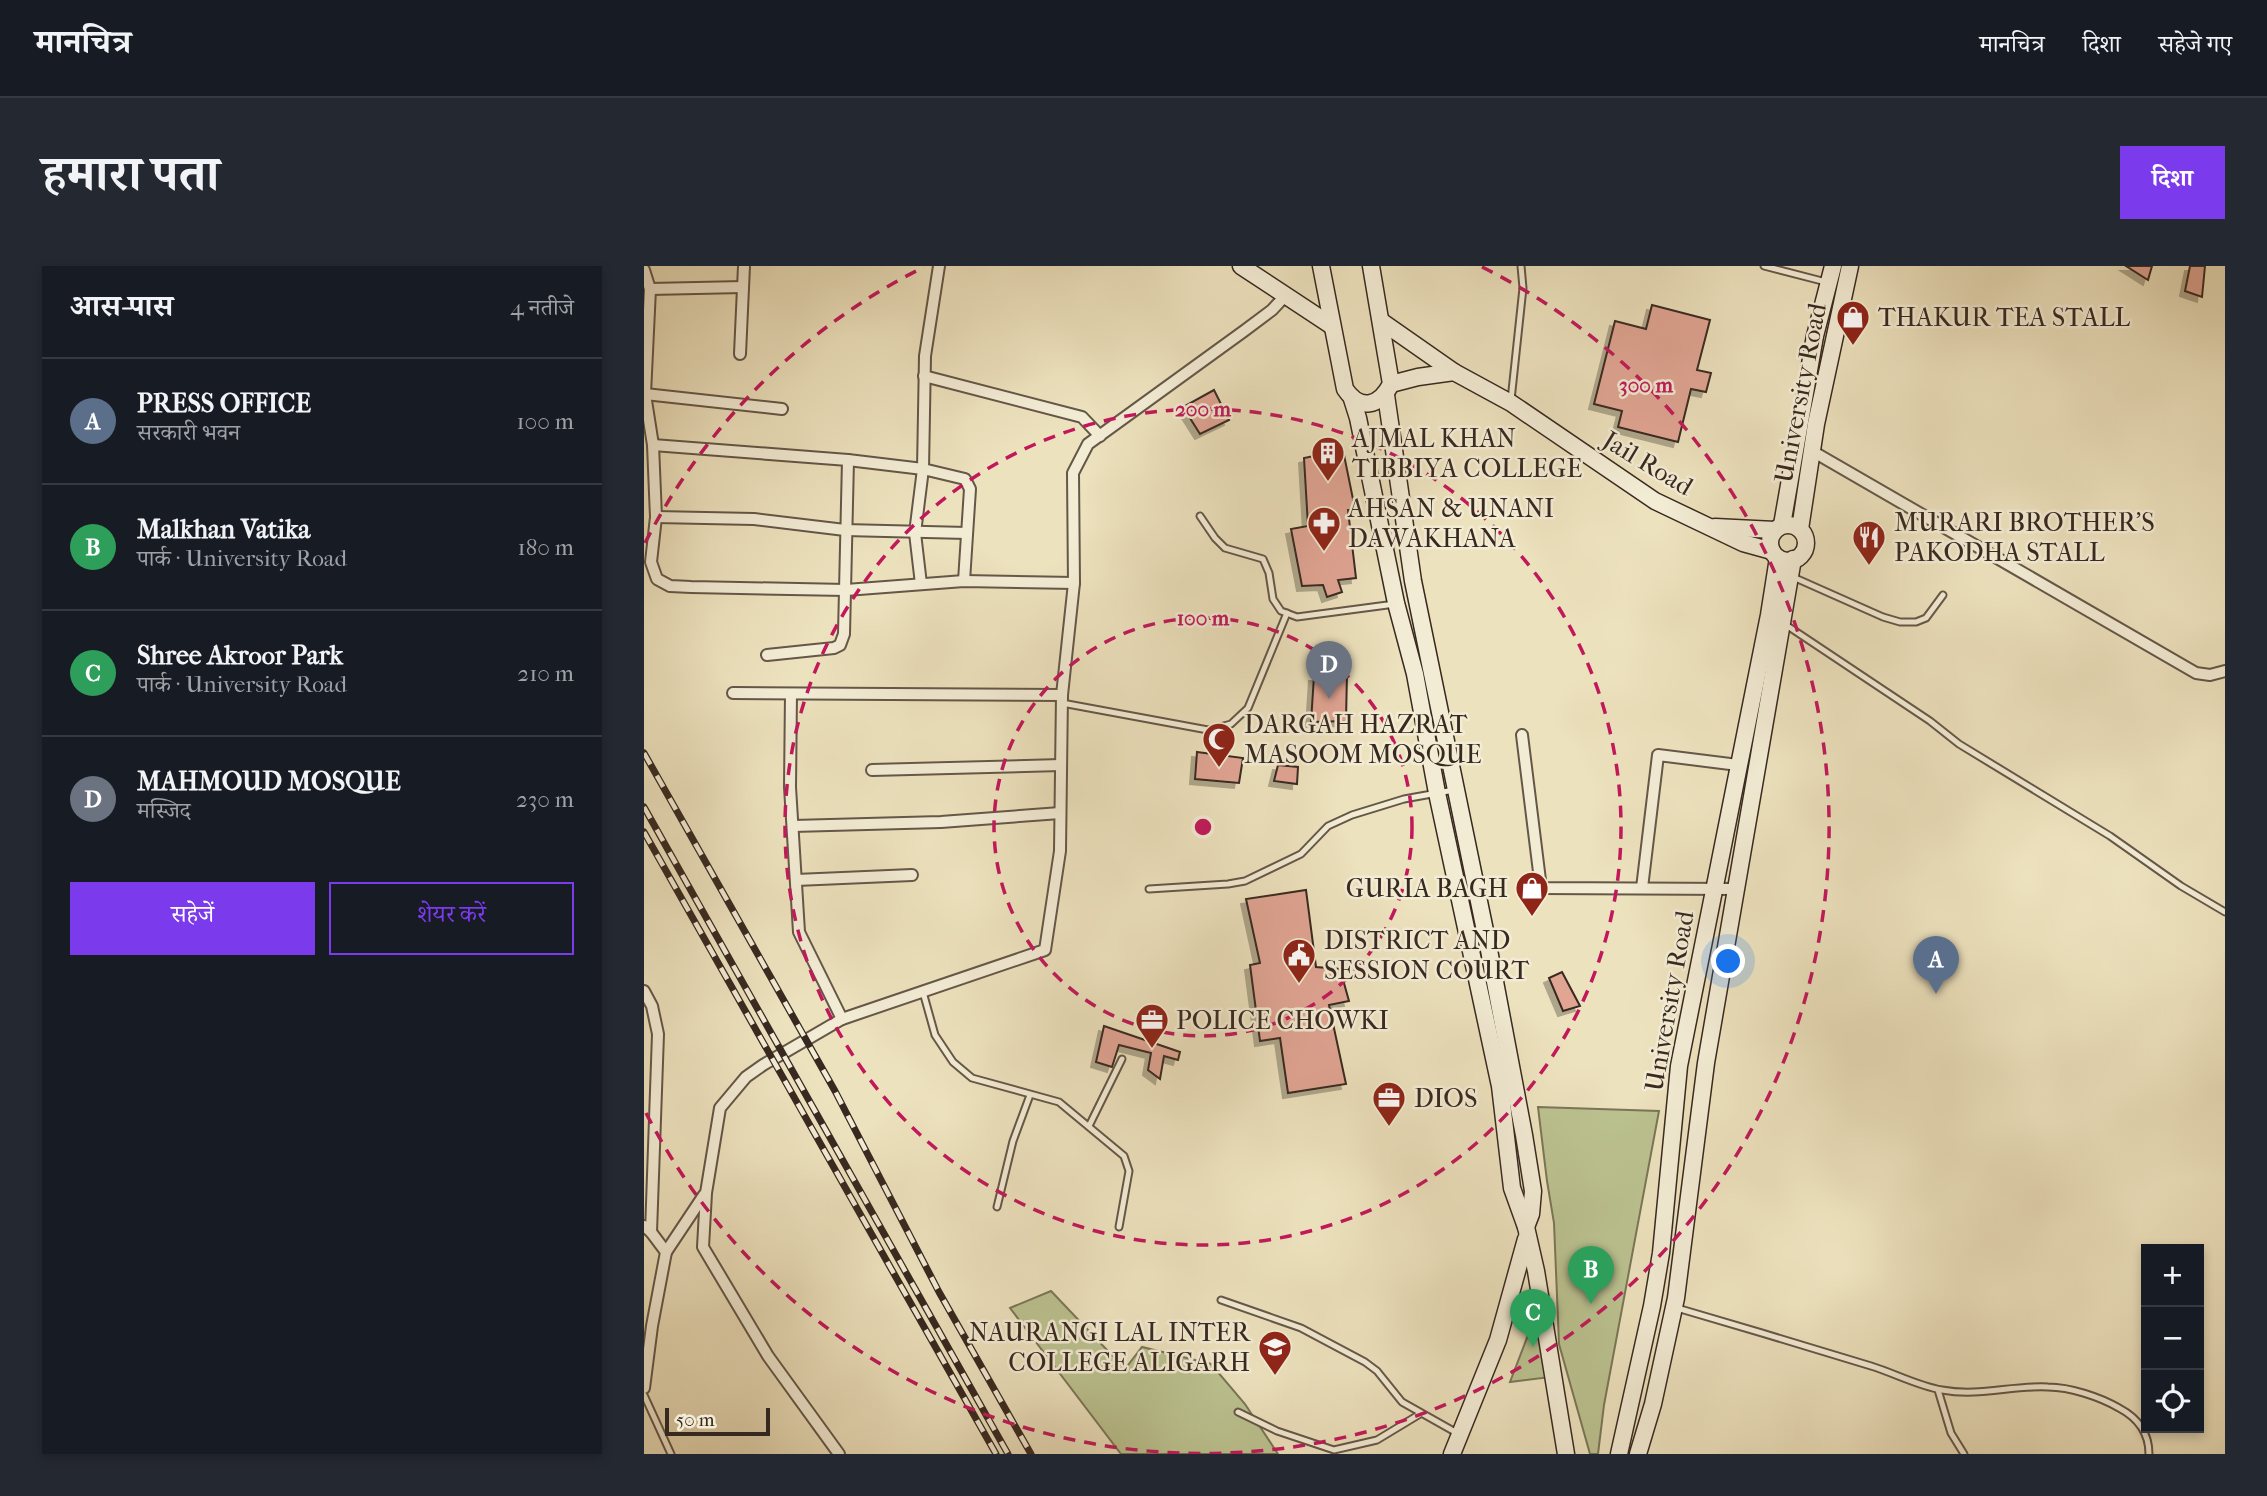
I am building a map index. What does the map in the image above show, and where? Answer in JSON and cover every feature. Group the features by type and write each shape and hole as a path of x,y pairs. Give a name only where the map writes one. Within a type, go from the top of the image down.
{"main road":[{"path":"1241,266 1332,327"},
{"path":"1321,266 1345,388 1358,418 1396,603 1415,674 1437,793 1500,1086 1512,1188 1527,1232 1536,1271 1566,1454"},
{"path":"1371,266 1381,321 1413,581 1533,1191 1527,1232 1497,1340 1452,1454"},
{"name":"University Road","path":"1778,528 1815,336 1833,266"},
{"name":"University Road","path":"1800,530 1815,424 1850,266"},
{"name":"Jail Road","path":"1381,321 1454,372 1511,403 1655,501 1783,561"},
{"path":"1352,399 1363,404 1375,402 1388,390 1418,377 1454,372"},
{"path":"1791,525 1800,530 1805,540 1803,552 1783,561 1771,536 1778,528 1791,525"},
{"name":"Jail Road","path":"1712,527 1778,528"},
{"name":"University Road","path":"1638,1454 1653,1404 1674,1307 1706,1063 1783,623 1783,561"},
{"name":"University Road","path":"1619,1454 1656,1279 1679,1066 1738,765 1783,561"}],"street":[{"path":"740,354 744,266"},
{"path":"921,584 915,533 923,469 925,356 939,266"},
{"path":"644,270 650,289 645,386 653,445 656,517 651,562 657,579 670,586 846,590 964,581 1073,583"},
{"path":"650,289 743,287"},
{"path":"839,1454 768,1356 704,1247 706,1193 720,1108 746,1077 842,1019 1045,950 1060,851 1062,699 1073,583 1073,473 1088,444 1272,310 1284,296"},
{"path":"924,376 1082,417 1100,436"},
{"path":"645,386 782,409"},
{"path":"653,445 848,460 923,469 965,479 970,489 964,581"},
{"path":"1812,451 2196,673 2210,675 2225,671"},
{"path":"767,655 818,651 840,645 846,623 845,530 848,460"},
{"path":"656,517 754,519 845,530 967,533"},
{"path":"733,692 1062,699"},
{"path":"791,694 790,788 799,932 842,1019"},
{"path":"1522,735 1541,888 1735,889"},
{"path":"1642,888 1658,755 1738,765"},
{"path":"872,770 1061,765"},
{"path":"793,826 941,822 1060,813"},
{"path":"796,880 912,875"},
{"path":"644,991 654,1014 658,1034 648,1229 666,1252"},
{"path":"644,1388 648,1326 666,1252 706,1193"}],"lane":[{"path":"1511,403 1523,288 1521,266"},
{"path":"1764,266 1829,283"},
{"path":"1200,516 1225,548 1264,559 1273,598 1281,611 1297,617 1396,603"},
{"path":"1783,561 1826,589 1900,622 1916,622 1926,618 1943,595"},
{"path":"1062,699 1208,730 1231,724 1248,708 1287,613"},
{"path":"1783,623 1930,721 1959,744 2109,836 2181,886 2225,912"},
{"path":"1149,889 1245,881 1301,854 1328,826 1352,815 1404,799 1456,790"},
{"path":"923,992 935,1035 953,1062 972,1079 1059,1102 1124,1156 1129,1171 1119,1227"},
{"path":"1088,1126 1122,1059"},
{"path":"998,1207 1013,1141 1030,1095"},
{"path":"1221,1300 1301,1328 1365,1362 1377,1371 1402,1402 1460,1435"},
{"path":"1674,1307 1887,1370 1938,1390 1965,1394 2048,1387 2077,1392 2118,1407 2135,1419 2143,1428 2149,1454"},
{"path":"1938,1390 1951,1433 1964,1454"},
{"path":"644,1395 671,1454"},
{"path":"1238,1412 1278,1431 1335,1450 1377,1440 1420,1414"}],"green space":[{"path":"1538,1107 1659,1111 1604,1405 1598,1454 1590,1454 1559,1344 1554,1223"},
{"path":"1051,1291 1125,1369 1142,1347 1211,1364 1245,1404 1278,1454 1121,1454 1010,1308"},
{"path":"1535,1317 1551,1377 1510,1382"}],"building":[{"path":"2126,266 2152,266 2148,280"},
{"path":"2190,266 2205,266 2202,297 2185,291"},
{"path":"1652,305 1710,320 1697,370 1711,373 1706,392 1691,389 1678,442 1618,427 1622,411 1594,404 1615,321 1646,329"},
{"path":"1214,390 1229,420 1200,434 1183,407"},
{"path":"1343,450 1355,509 1348,510 1356,578 1338,580 1342,592 1327,597 1323,585 1302,586 1291,529 1308,526 1304,458"},
{"path":"1337,670 1347,672 1346,721 1311,722 1314,676 1335,676"},
{"name":"DARGAH HAZRAT MASOOM MOSQUE","path":"1197,752 1243,758 1239,783 1195,779"},
{"path":"1278,765 1298,767 1297,784 1274,781"},
{"name":"DISTRICT AND SESSION COURT","path":"1306,890 1316,967 1340,969 1349,1001 1329,1005 1346,1084 1288,1093 1280,1038 1260,1041 1250,965 1260,963 1246,899"},
{"path":"1562,972 1580,1006 1563,1011 1549,978"},
{"name":"POLICE CHOWKI","path":"1104,1026 1180,1052 1178,1060 1164,1056 1160,1079 1148,1070 1151,1053 1119,1045 1112,1067 1096,1062"}],"railway":[{"path":"644,753 835,1091 939,1292 1031,1454"},
{"path":"644,807 1008,1454"},
{"path":"644,832 996,1454"}],"place":[{"name":"THAKUR TEA STALL","path":"1853,347"},
{"name":"AJMAL KHAN TIBBIYA COLLEGE","path":"1328,483"},
{"name":"AHSAN & UNANI DAWAKHANA","path":"1324,553"},
{"name":"MURARI BROTHER'S PAKODHA STALL","path":"1869,567"},
{"name":"MAHMOUD MOSQUE","path":"1329,699"},
{"name":"DARGAH HAZRAT MASOOM MOSQUE","path":"1219,769"},
{"name":"GURIA BAGH","path":"1532,918"},
{"name":"DISTRICT AND SESSION COURT","path":"1299,985"},
{"name":"PRESS OFFICE","path":"1936,994"},
{"name":"POLICE CHOWKI","path":"1152,1050"},
{"name":"DIOS","path":"1389,1128"},
{"name":"Malkhan Vatika","path":"1591,1304"},
{"name":"Shree Akroor Park","path":"1533,1347"},
{"name":"NAURANGI LAL INTER COLLEGE ALIGARH","path":"1275,1377"}]}
